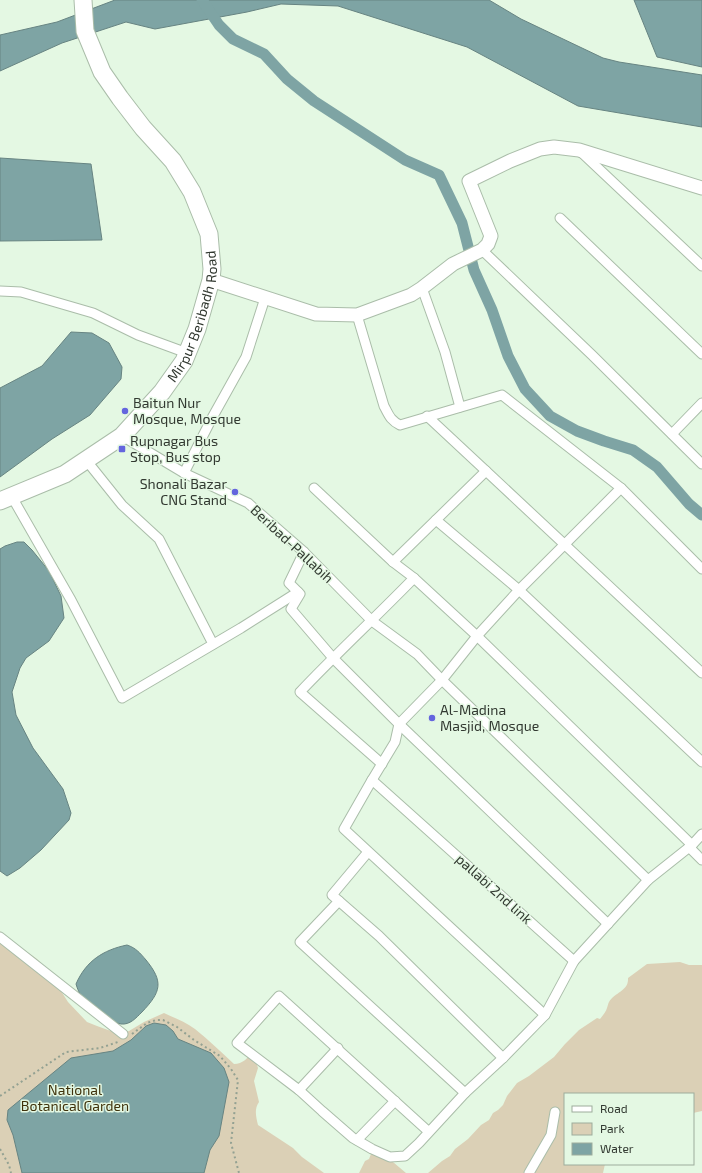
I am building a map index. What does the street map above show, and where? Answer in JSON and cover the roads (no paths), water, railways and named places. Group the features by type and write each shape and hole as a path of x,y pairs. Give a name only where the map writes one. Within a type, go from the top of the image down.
{"highway":[{"name":"Mirpur Beribadh Road","path":"6,499 65,474 122,436 162,392 184,361 196,330 211,280 212,269 209,234 192,192 172,161 143,128 102,72 85,31 83,0"}],"street":[{"path":"211,280 316,314 357,315 411,294 422,288 453,264 482,250 488,244 491,236 469,181 510,161 540,149 554,147 579,150 700,189"},
{"path":"579,150 702,266"},
{"path":"560,218 702,354"},
{"path":"482,250 592,355 702,464"},
{"path":"422,288 445,352 460,407"},
{"path":"0,291 21,292 93,313 138,335 187,353"},
{"path":"184,473 212,418 246,357 266,298"},
{"path":"357,315 384,406 393,421 400,425 502,395 621,488 702,569"},
{"path":"672,434 702,403"},
{"path":"427,416 702,673"},
{"name":"Beribad-Pallabih","path":"122,436 184,473 248,503 304,552 372,621 417,654 648,880"},
{"path":"86,460 122,505 159,539 213,644"},
{"path":"393,562 486,471"},
{"path":"314,488 393,562 414,578 477,636 691,846 702,860"},
{"path":"545,1015 344,829 396,742 399,724 442,680 477,636 518,590 621,488"},
{"path":"6,499 71,600 122,698 298,592"},
{"path":"436,520 518,590 702,762"},
{"path":"304,552 290,583 300,594 291,609 333,658 399,724 608,924"},
{"path":"382,764 300,692 414,578"},
{"name":"pallabi 2nd link","path":"372,780 574,961"},
{"path":"429,1132 279,996 237,1043 299,1090 357,1140 390,1157 405,1156 419,1143 465,1093 545,1015 574,961 648,880 691,846 702,834"},
{"path":"368,852 332,895 379,936 502,1058"},
{"path":"339,901 300,942 465,1093"},
{"path":"0,937 124,1037"},
{"path":"299,1090 338,1048"},
{"path":"357,1140 395,1101"},
{"path":"529,1173 551,1134 555,1112"}],"water":[{"path":"115,0 489,0 521,19 603,58 619,62 702,75 702,127 578,106 467,47 338,6 281,4 247,12 155,29 126,22 62,43 0,71 0,35 57,22"},
{"path":"634,0 702,0 702,67 657,57"},
{"path":"0,158 91,164 102,240 0,241"},
{"path":"71,332 92,333 109,343 122,367 121,379 90,415 52,439 0,477 0,388 42,366"},
{"path":"17,542 24,542 49,571 61,596 64,618 49,641 26,658 20,668 12,692 16,715 33,748 63,789 71,813 69,820 41,850 20,868 7,876 0,871 0,549"},
{"path":"127,945 138,951 152,968 158,981 158,987 153,999 135,1019 121,1024 112,1020 84,999 76,984 85,969 96,958 110,950"},
{"path":"154,1023 166,1025 173,1031 178,1039 211,1053 224,1068 229,1082 219,1136 210,1150 204,1173 22,1173 13,1135 7,1120 8,1110 71,1058 113,1051 131,1040 146,1026"}],"waterway":[{"path":"202,0 219,25 233,39 264,54 287,79 314,101 405,160 439,175 462,223 474,270 492,310 508,356 525,389 550,416 577,431 633,450 657,467 689,504 702,515"}],"place":[{"name":"Baitun Nur Mosque, Mosque","path":"125,411"},
{"name":"Rupnagar Bus Stop, Bus stop","path":"122,449"},
{"name":"Shonali Bazar CNG Stand","path":"235,492"},
{"name":"Al-Madina Masjid, Mosque","path":"432,718"}],"park label":[{"name":"National Botanical Garden","path":"75,1098"}]}
